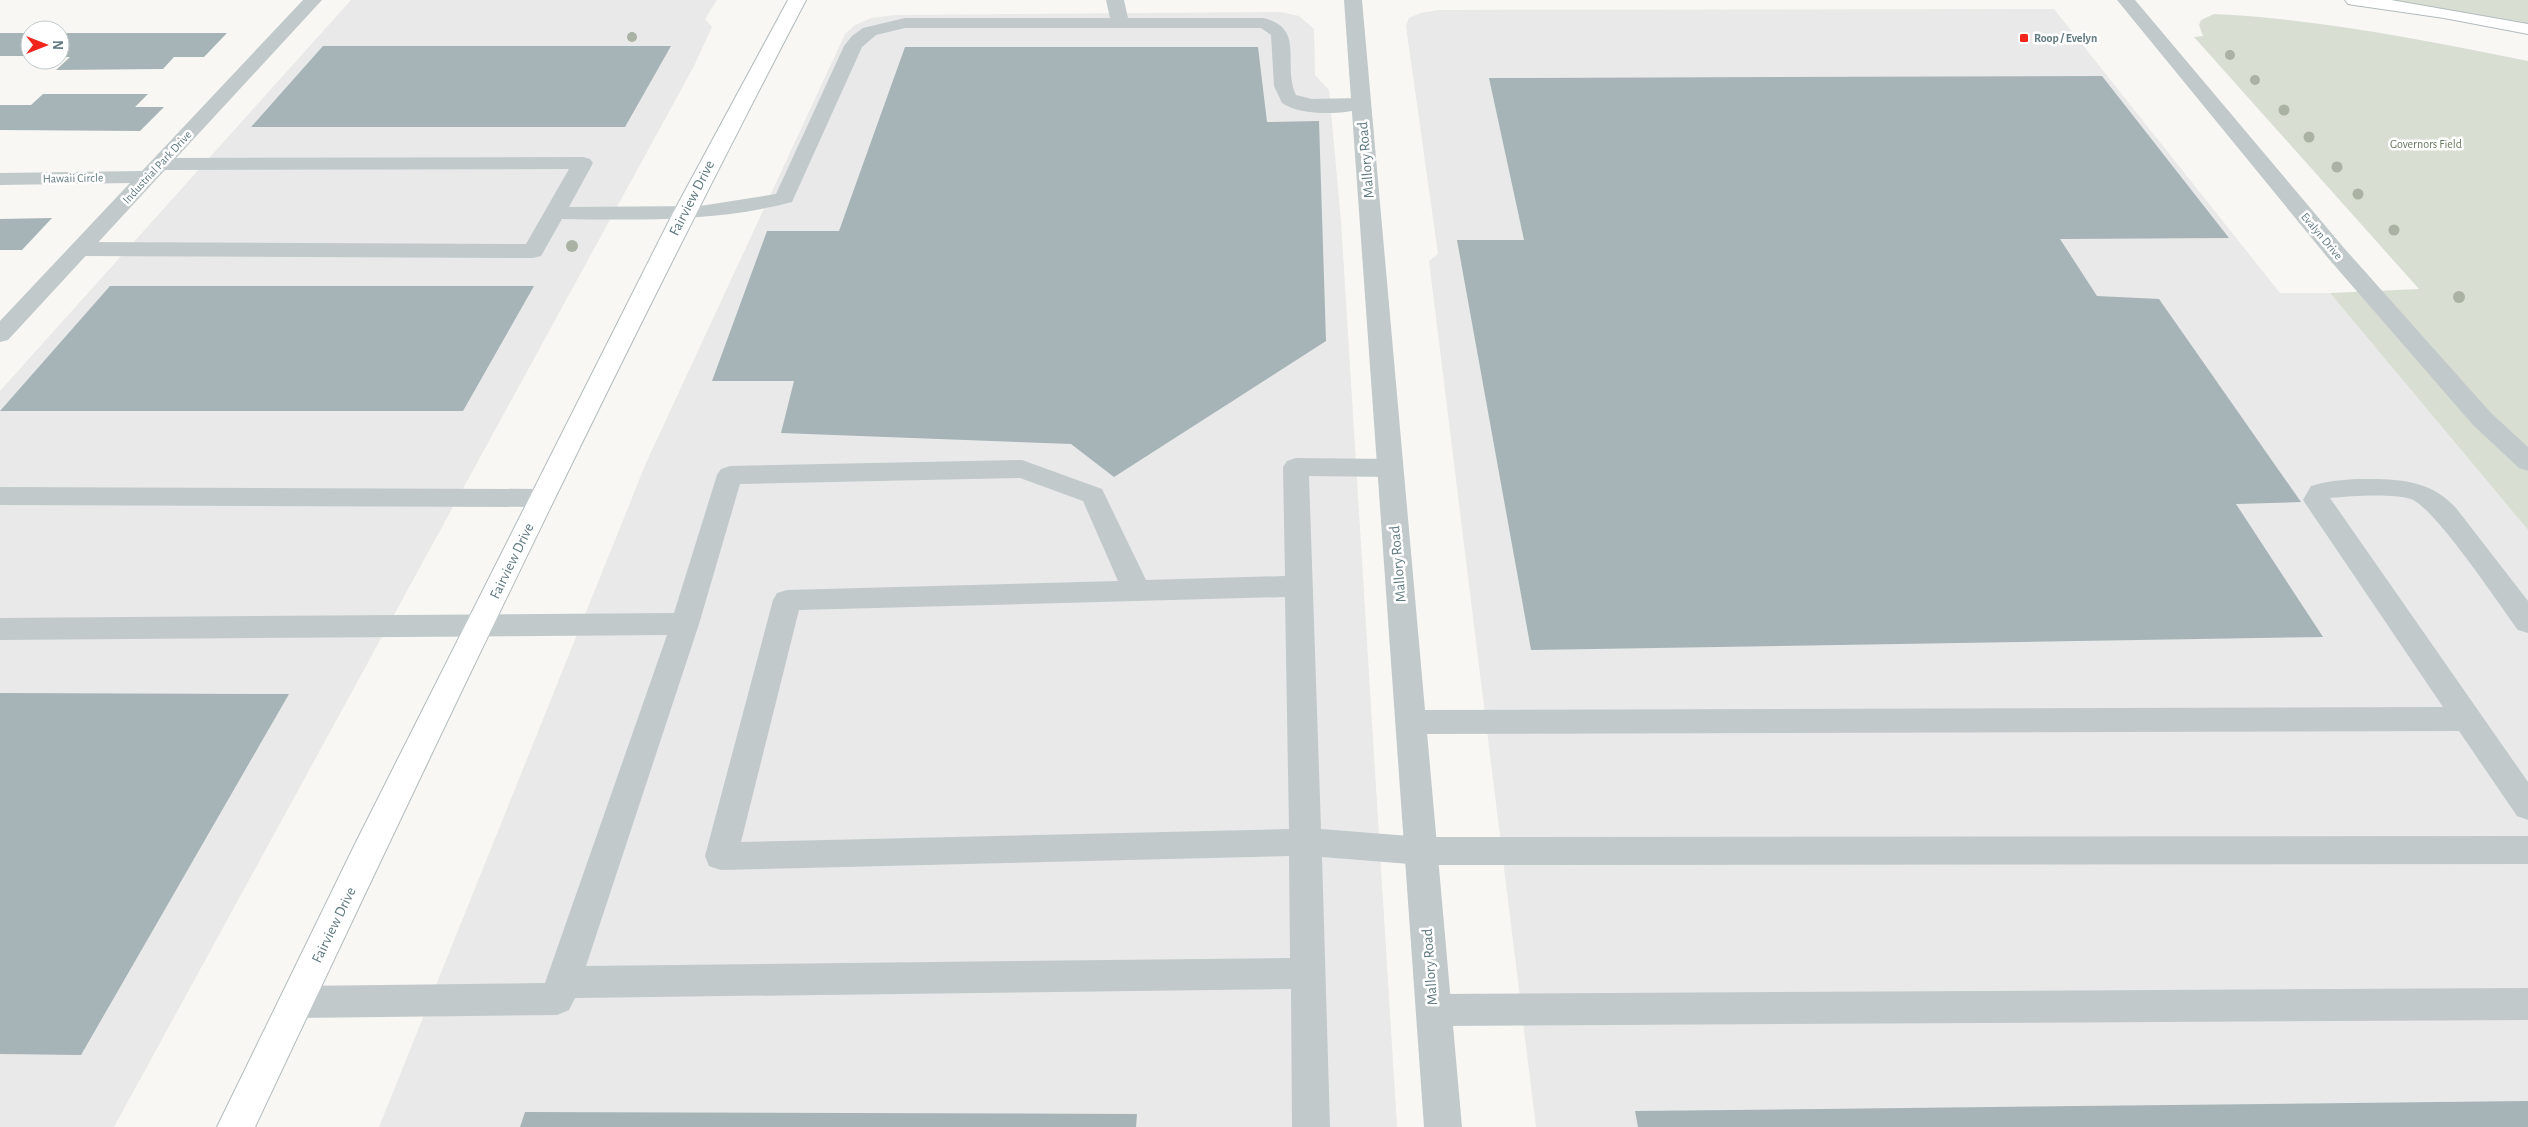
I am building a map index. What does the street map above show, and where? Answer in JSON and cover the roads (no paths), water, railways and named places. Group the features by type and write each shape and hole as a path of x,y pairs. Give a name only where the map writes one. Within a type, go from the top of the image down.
{"main road":[{"name":"Fairview Drive","path":"236,1127 542,498 684,213 797,0"},
{"path":"2354,0 2444,13 2528,29"}],"street":[{"name":"Industrial Park Drive","path":"0,335 313,0"},
{"path":"1115,0 1120,23"},
{"name":"Mallory Road","path":"1353,0 1443,1127"},
{"name":"Evalyn Drive","path":"2126,0 2336,253 2482,419 2528,462"},
{"path":"82,249 532,250 554,213 684,213 758,206 785,198 853,46 860,36 873,29 905,23 1263,23 1272,26 1280,34 1284,89 1289,99 1294,103 1320,105 1361,104"},
{"name":"Hawaii Circle","path":"0,179 153,170 583,163 554,213"},
{"path":"1311,1127 1296,466 1390,468"},
{"path":"296,1002 557,999 685,624 730,475 1022,469 1093,495 1137,591"},
{"path":"2528,622 2437,503 2418,492 2400,489 2331,489 2320,492 2316,500 2323,511 2528,807"},
{"path":"0,496 542,498"},
{"path":"1300,586 787,600 721,856 1305,842 1422,851 2528,850"},
{"path":"0,629 685,624"},
{"path":"1411,722 2467,719"},
{"path":"563,982 1308,973"},
{"path":"1434,1010 2528,1004"}],"place":[{"name":"Roop / Evelyn","path":"2024,38"}],"park label":[{"name":"Governors Field","path":"2426,144"}]}
